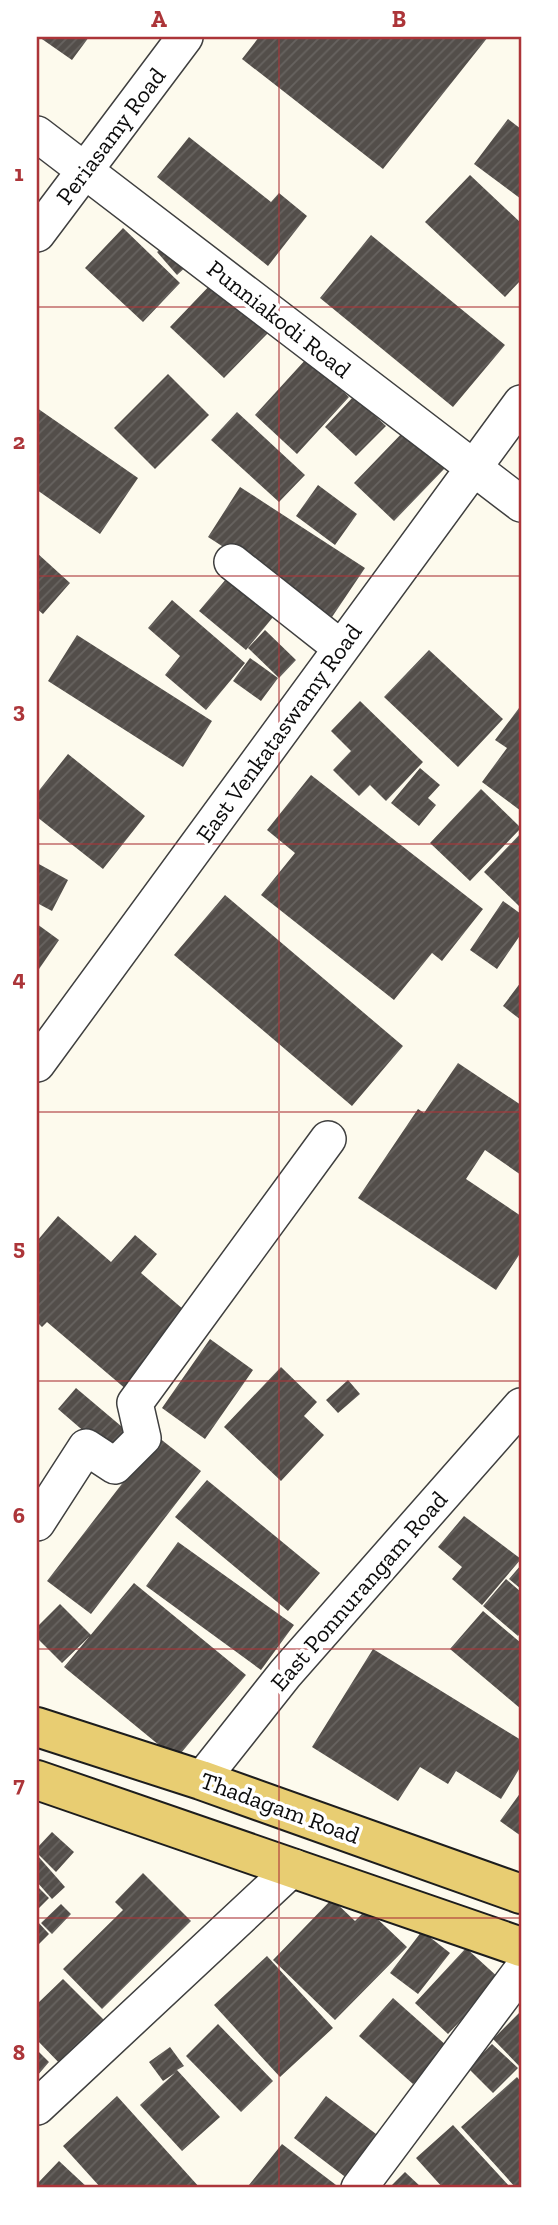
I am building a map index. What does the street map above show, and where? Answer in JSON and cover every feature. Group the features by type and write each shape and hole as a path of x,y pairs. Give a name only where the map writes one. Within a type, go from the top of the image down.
{"main road":[{"name":"Thadagam Road","path":"37,1727 201,1780 521,1894"},
{"name":"Thadagam Road","path":"37,1780 521,1947"}],"street":[{"name":"Periasamy Road","path":"37,234 185,37"},
{"name":"Punniakodi Road","path":"37,134 521,504"},
{"name":"East Venkataswamy Road","path":"37,1064 521,402"},
{"path":"232,562 341,648"},
{"path":"37,1523 86,1447 115,1466 143,1438 135,1403 328,1139"},
{"name":"East Ponnurangam Road","path":"201,1780 285,1674 521,1406"},
{"path":"37,2107 294,1867"},
{"path":"359,2188 521,1971"}],"building":[{"path":"39,37 89,37 72,60"},
{"path":"259,37 488,37 383,169 242,59"},
{"path":"508,119 521,129 521,199 474,164"},
{"path":"189,137 271,202 279,193 307,216 268,266 157,177"},
{"path":"470,175 521,223 521,280 505,297 425,222"},
{"path":"123,228 180,283 143,322 85,268"},
{"path":"371,235 505,345 453,407 320,298"},
{"path":"169,242 189,264 177,275 157,252"},
{"path":"214,281 268,333 224,378 170,327"},
{"path":"307,358 349,397 297,454 255,415"},
{"path":"168,374 209,415 155,469 114,428"},
{"path":"354,396 386,426 356,456 325,427"},
{"path":"37,408 138,478 100,534 37,490"},
{"path":"237,412 305,475 279,502 211,440"},
{"path":"406,429 446,467 394,521 354,483"},
{"path":"318,485 357,514 335,545 296,516"},
{"path":"240,487 365,568 332,617 208,537"},
{"path":"37,553 70,583 43,614 37,609"},
{"path":"232,572 278,611 246,650 199,611"},
{"path":"172,600 245,663 206,710 165,675 180,656 148,628"},
{"path":"265,630 296,660 279,678 248,648"},
{"path":"77,635 212,721 183,767 48,681"},
{"path":"429,650 503,719 458,767 384,697"},
{"path":"250,658 278,678 261,701 233,681"},
{"path":"360,701 423,762 386,801 370,785 359,796 333,770 351,751 331,731"},
{"path":"519,708 521,811 482,782 507,748 495,740"},
{"path":"68,754 145,816 103,869 37,817 37,793"},
{"path":"420,768 440,785 428,798 436,805 419,826 391,803"},
{"path":"311,775 483,909 442,961 432,953 394,1000 261,895 295,853 267,830"},
{"path":"481,789 521,828 470,881 430,843"},
{"path":"521,833 521,904 519,906 484,872"},
{"path":"37,863 68,880 52,911 37,903"},
{"path":"225,895 403,1046 352,1106 174,955"},
{"path":"503,901 521,914 521,934 497,969 470,950"},
{"path":"37,924 59,940 37,972"},
{"path":"521,982 521,1020 503,1006"},
{"path":"458,1063 521,1105 521,1175 485,1150 466,1179 521,1216 521,1252 496,1290 358,1198 418,1109 424,1113"},
{"path":"58,1216 111,1262 135,1235 157,1254 141,1273 191,1316 127,1390 47,1322 42,1327 37,1322 37,1241"},
{"path":"210,1339 253,1370 205,1439 162,1408"},
{"path":"281,1367 317,1402 304,1416 324,1435 281,1481 224,1427"},
{"path":"348,1380 360,1394 338,1413 326,1400"},
{"path":"76,1388 134,1437 116,1459 58,1409"},
{"path":"158,1437 201,1471 91,1614 47,1581"},
{"path":"207,1480 320,1573 288,1611 175,1517"},
{"path":"464,1516 521,1559 482,1605 452,1579 462,1567 438,1547"},
{"path":"178,1542 294,1625 261,1670 146,1586"},
{"path":"521,1565 521,1589 509,1579"},
{"path":"506,1579 521,1592 521,1632 518,1636 483,1606"},
{"path":"134,1583 246,1675 176,1759 64,1667"},
{"path":"60,1604 91,1635 62,1663 37,1638 37,1627"},
{"path":"483,1611 521,1643 521,1709 450,1649"},
{"path":"373,1649 521,1740 521,1766 501,1799 456,1771 448,1784 420,1767 398,1801 312,1747"},
{"path":"521,1792 521,1836 500,1821"},
{"path":"52,1832 74,1852 56,1872 37,1853 37,1848"},
{"path":"37,1855 65,1887 52,1899 37,1882"},
{"path":"143,1873 191,1921 102,2009 63,1969 123,1910 115,1902"},
{"path":"37,1886 49,1898 37,1910"},
{"path":"332,1899 355,1921 367,1909 407,1947 335,2020 273,1960"},
{"path":"61,1904 71,1914 52,1934 41,1923"},
{"path":"37,1921 49,1934 37,1946"},
{"path":"422,1931 450,1953 418,1994 390,1973"},
{"path":"466,1948 500,1979 448,2034 415,2003"},
{"path":"267,1956 333,2028 280,2077 214,2005"},
{"path":"63,1979 108,2024 64,2068 37,2040 37,2004"},
{"path":"393,1998 447,2046 413,2084 359,2036"},
{"path":"521,2011 521,2068 493,2039"},
{"path":"218,2024 273,2081 241,2112 186,2056"},
{"path":"492,2044 518,2068 493,2093 468,2068"},
{"path":"170,2047 184,2066 177,2070 220,2117 182,2151 140,2105 175,2073 163,2081 149,2062"},
{"path":"37,2050 49,2062 37,2076"},
{"path":"517,2077 521,2082 521,2188 516,2188 461,2127"},
{"path":"117,2096 200,2188 101,2188 63,2146"},
{"path":"326,2096 380,2137 348,2179 294,2138"},
{"path":"453,2125 511,2188 443,2188 416,2158"},
{"path":"282,2144 340,2188 253,2188 249,2185"},
{"path":"59,2161 88,2188 37,2188 37,2184"},
{"path":"405,2172 422,2188 389,2188"}]}
